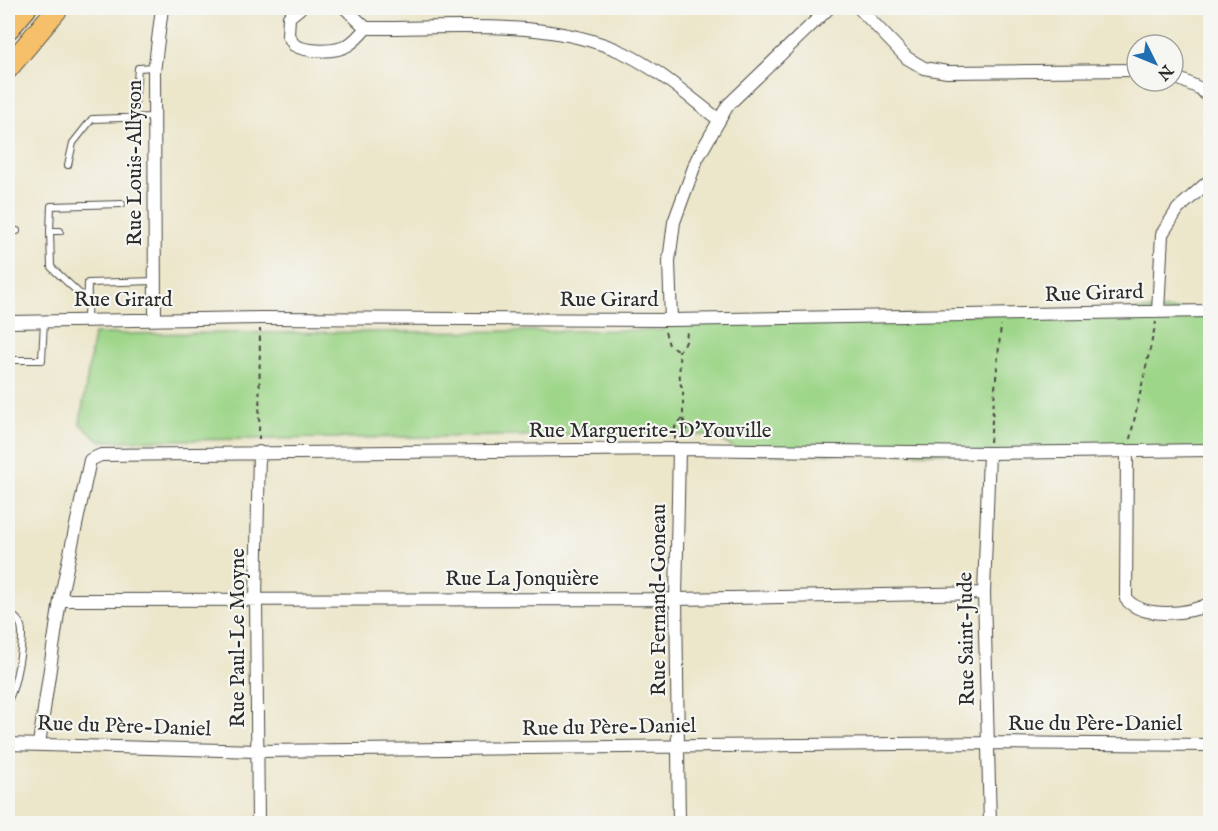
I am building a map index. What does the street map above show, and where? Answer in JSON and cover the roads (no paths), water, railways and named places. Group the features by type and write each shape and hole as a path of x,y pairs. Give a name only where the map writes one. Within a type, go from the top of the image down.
{"highway":[{"path":"8,12 11,8"},
{"path":"8,29 26,8"},
{"path":"8,68 58,8"}],"street":[{"name":"Rue Louis-Allyson","path":"155,320 154,67 162,8"},
{"path":"300,8 291,14 288,29 290,41 300,48 339,49 351,43 366,28"},
{"path":"345,8 366,28 543,29 573,35 626,54 718,119"},
{"path":"671,320 669,261 674,222 692,169 718,119 752,80 829,8"},
{"path":"859,8 907,58 924,68 947,72 1125,70"},
{"path":"1185,82 1201,89 1210,99"},
{"path":"1158,312 1162,234 1178,209 1210,180"},
{"name":"Rue Girard","path":"8,322 261,318 671,320 1210,311"},
{"name":"Rue Marguerite-D'Youville","path":"60,600 90,460 101,454 679,449 989,453 1210,450"},
{"name":"Rue Fernand-Goneau","path":"679,449 676,598 680,824"},
{"path":"1127,451 1126,599 1133,607 1143,611 1179,612 1200,609 1210,603"},
{"name":"Rue Paul-Le Moyne","path":"258,824 256,599 259,452"},
{"name":"Rue Saint-Jude","path":"989,453 984,592 990,824"},
{"name":"Rue La Jonquière","path":"60,600 676,598 984,592"},
{"path":"39,744 60,600"},
{"name":"Rue du Père-Daniel","path":"8,744 257,751 988,743 1210,745"}],"lane":[{"path":"134,117 138,68 154,67"},
{"path":"68,165 73,142 92,119 154,117"},
{"path":"88,294 81,294 51,267 51,206 122,204"},
{"path":"8,231 17,231"},
{"path":"50,231 60,231"},
{"path":"87,320 88,283 155,281"},
{"path":"8,360 42,360 44,321"},
{"path":"8,614 17,619 22,632 14,687 8,700"}]}
